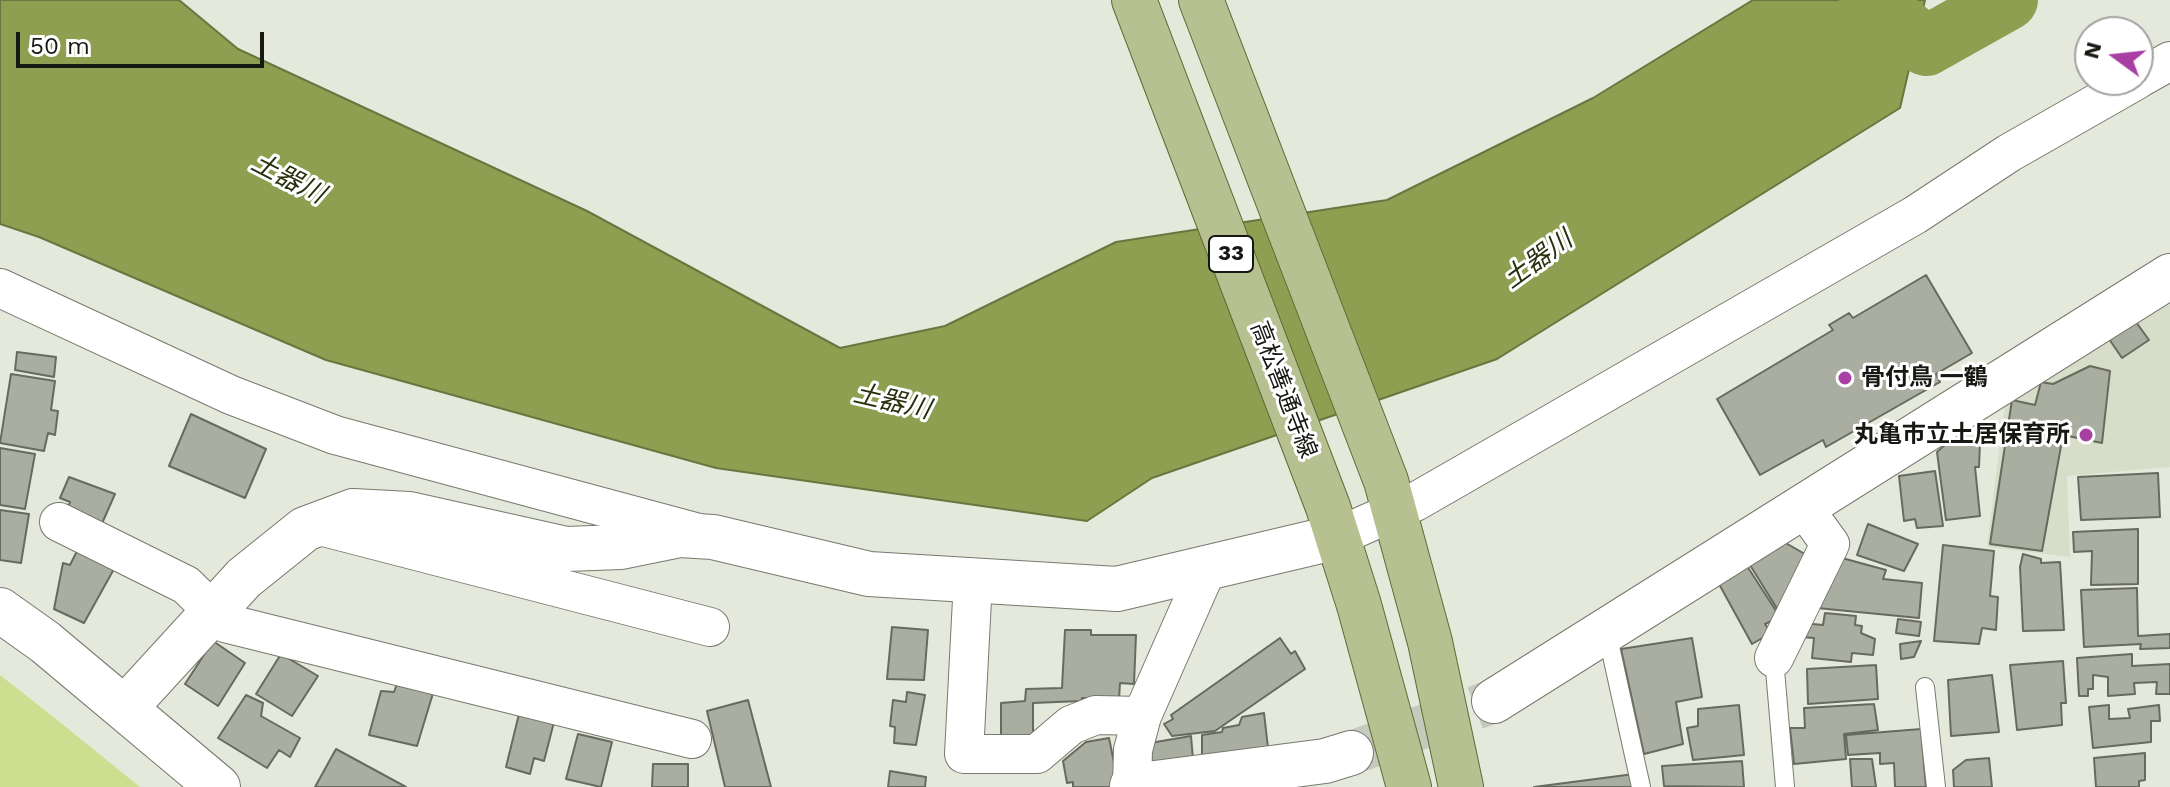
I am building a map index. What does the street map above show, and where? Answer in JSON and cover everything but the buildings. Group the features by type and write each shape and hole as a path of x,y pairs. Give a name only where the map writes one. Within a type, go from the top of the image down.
{"main road":[{"name":"高松善通寺線","path":"1134,0 1333,522 1409,787"},
{"name":"33","path":"1201,0 1390,497 1430,642 1461,787"}],"street":[{"path":"0,288 231,395 335,435 713,537 869,574 1117,589 1206,571 1390,497 1915,215 2009,153 2110,96"},
{"path":"1494,701 1607,633 2170,276"},
{"path":"1774,658 1830,544 1804,508"},
{"path":"125,708 244,578 305,529 353,511 409,514 566,549 621,547 680,535 713,537"},
{"path":"59,522 186,585 225,623 692,739"},
{"path":"316,525 710,627"},
{"path":"1206,571 1142,716 1133,750 1132,787 1325,761 1351,753"},
{"path":"973,580 964,754 1037,754 1071,725 1096,715 1142,716"},
{"path":"0,610 125,708 218,787"}],"lane":[{"path":"1607,633 1641,787"},
{"path":"1774,658 1785,787"},
{"path":"1925,687 1936,787"}],"shaded area":[{"name":"丸亀市立土居保育所","path":"2170,301 2170,467 2067,476 2070,557 1987,547 2005,403"},
{"path":"0,675 51,715 140,787 0,787"}],"water":[{"name":"土器川","path":"0,0 179,0 238,49 587,211 840,348 945,326 1116,242 1387,200 1593,98 1753,0 1925,0 1900,108 1497,359 1152,478 1087,521 716,468 326,360 39,237 0,224"}],"waterway":[{"path":"1869,0 1926,46 2008,0"}],"tunnel":[{"path":"1351,753 1494,701"}],"place":[{"name":"骨付鳥 一鶴","path":"1845,378"},
{"name":"丸亀市立土居保育所","path":"2086,435"}]}
